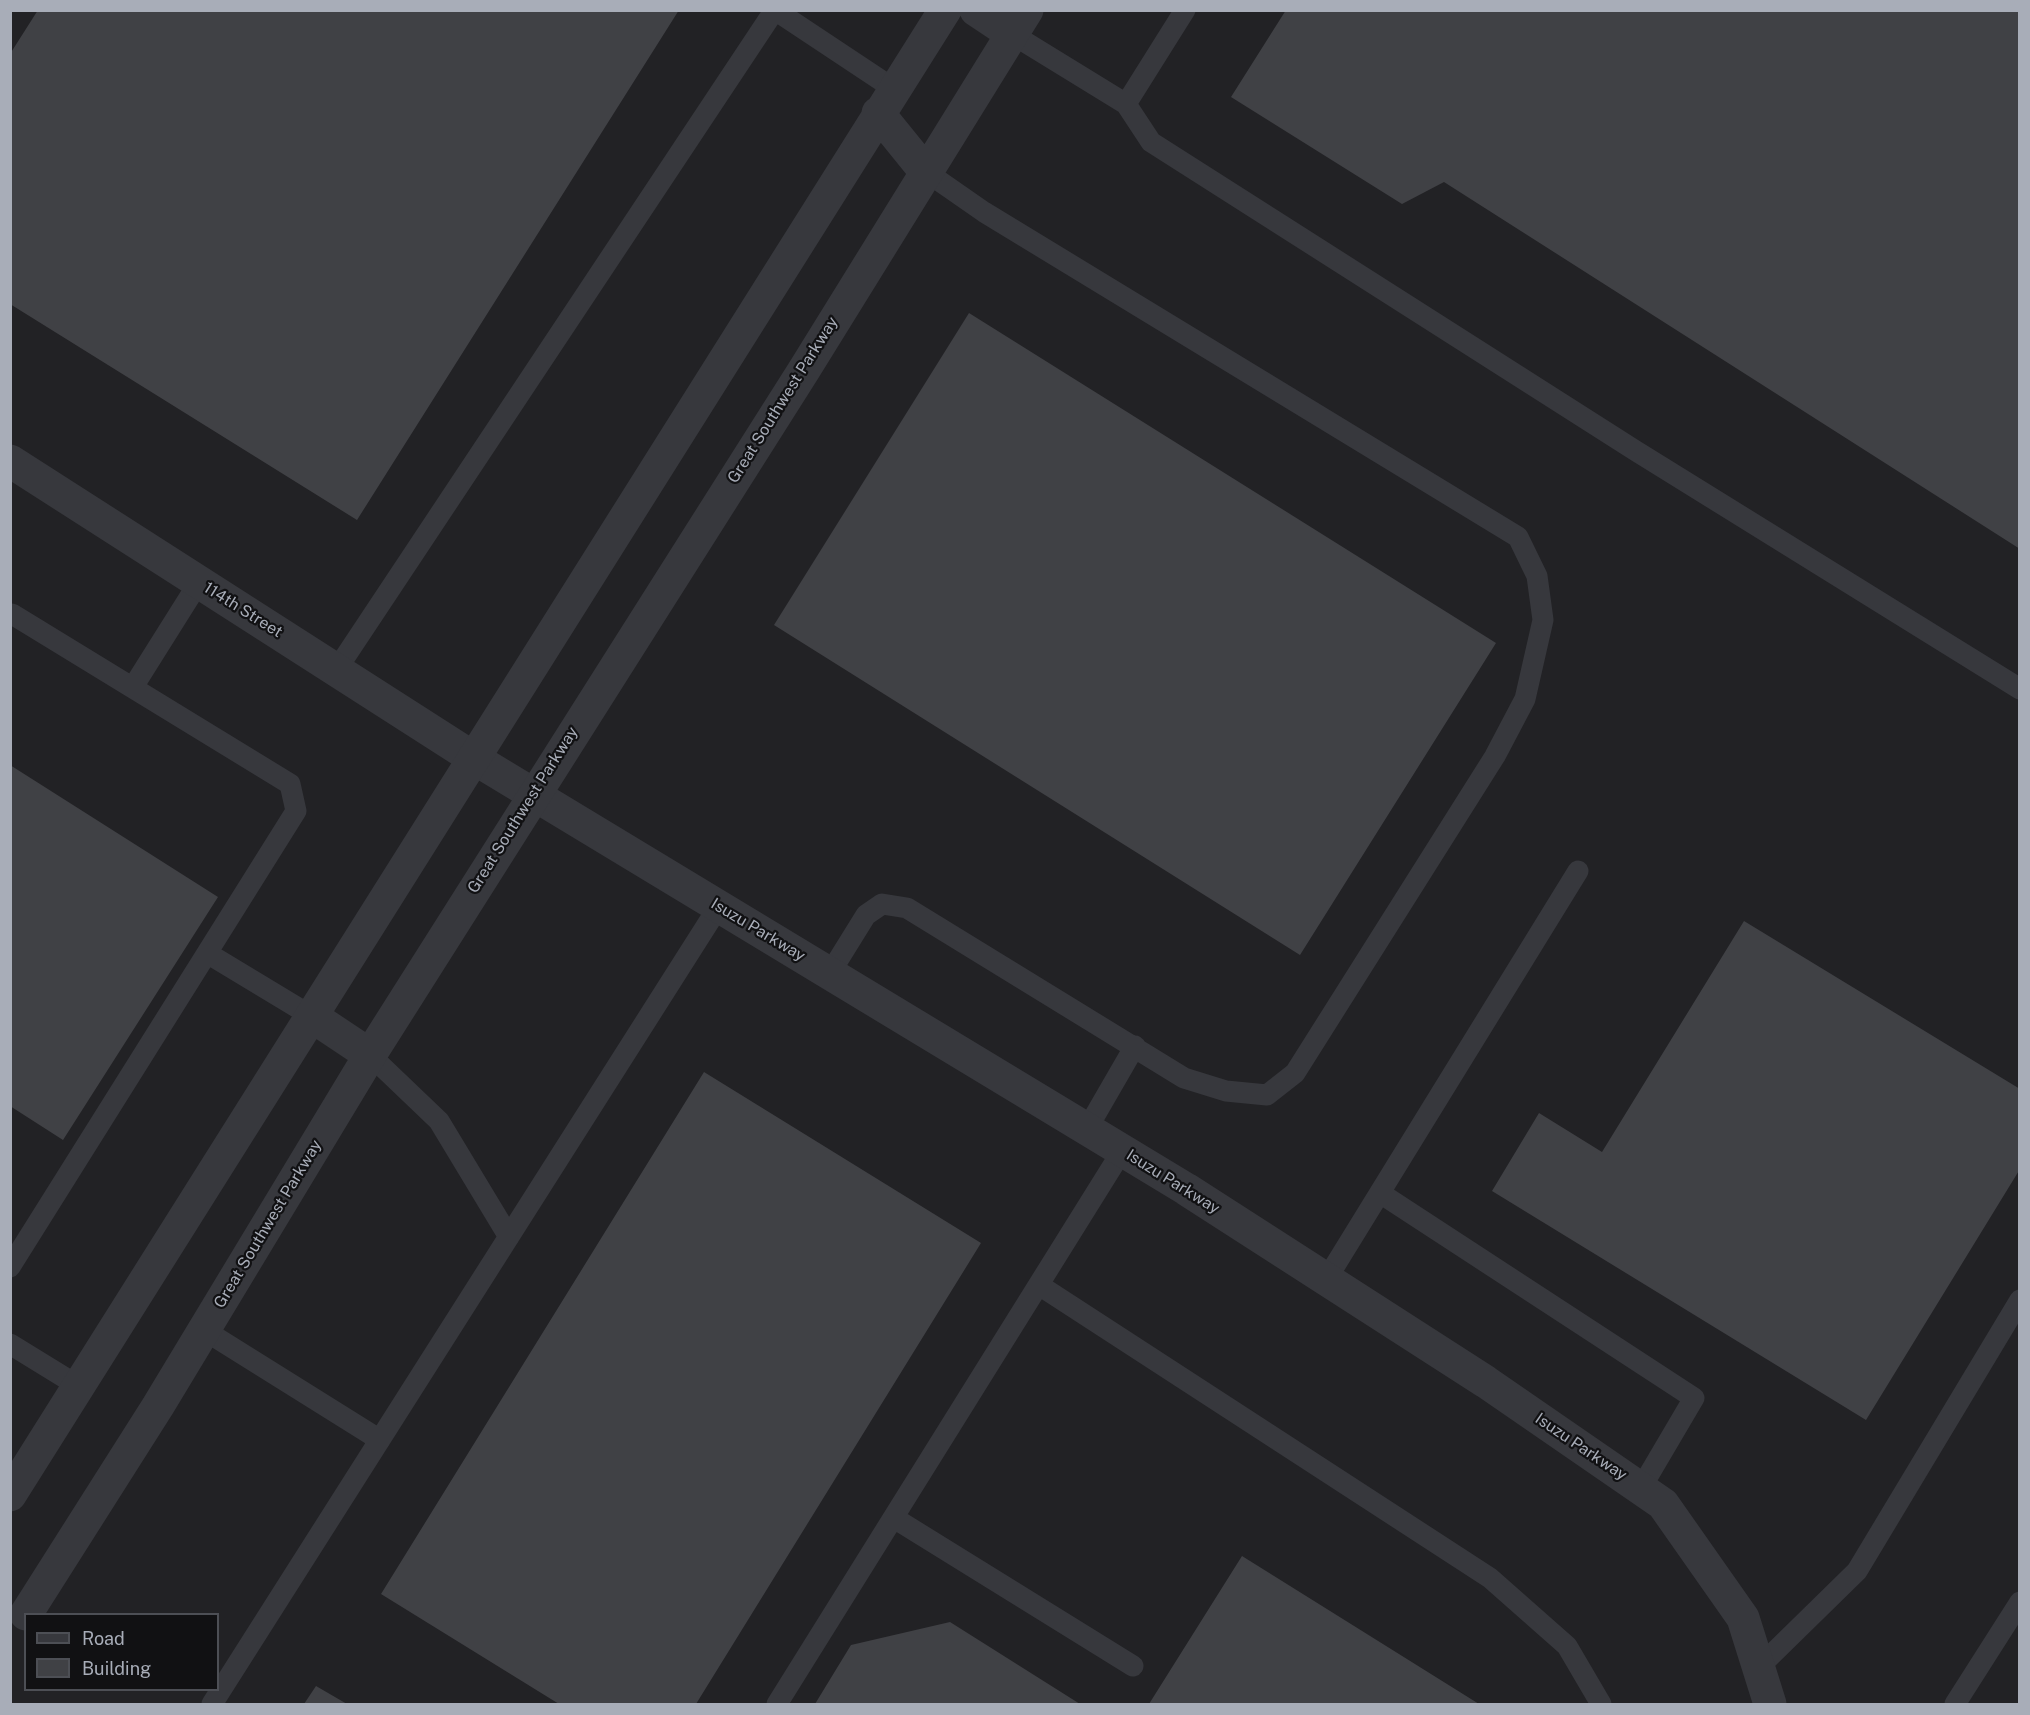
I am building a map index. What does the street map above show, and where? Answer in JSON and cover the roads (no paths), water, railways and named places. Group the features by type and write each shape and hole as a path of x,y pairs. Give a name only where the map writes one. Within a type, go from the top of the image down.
{"street":[{"path":"13,1486 80,1387 945,10"},
{"path":"976,10 1019,22"},
{"name":"Great Southwest Parkway","path":"27,1613 204,1330 370,1054 804,370 1019,22"},
{"path":"886,101 925,171"},
{"name":"114th Street","path":"10,461 476,759"},
{"name":"Isuzu Parkway","path":"476,759 1122,1150 1485,1382 1663,1504 1743,1618 1770,1704"},
{"path":"312,1017 370,1054"},
{"name":"Great Southwest Parkway","path":"10,1638 24,1618"}],"lane":[{"path":"1126,104 1185,10"},
{"path":"337,669 774,11 886,101"},
{"path":"1019,22 1126,104 1150,142 1626,445 2019,689"},
{"path":"830,973 866,915 882,904 907,908 1184,1078 1226,1091 1267,1095 1295,1073 1495,756 1525,699 1543,620 1537,576 1518,537 984,212 925,171"},
{"path":"133,687 200,582"},
{"path":"10,1267 296,811 290,784 12,614"},
{"path":"1326,1280 1578,871"},
{"path":"212,1704 719,906"},
{"path":"207,953 312,1017"},
{"path":"1087,1129 1135,1046"},
{"path":"370,1054 439,1121 509,1237"},
{"path":"777,1704 1122,1150"},
{"path":"1380,1193 1694,1398 1641,1488"},
{"path":"1039,1285 1490,1578 1567,1646 1601,1704"},
{"path":"1759,1667 1857,1571 2019,1300"},
{"path":"204,1330 380,1440"},
{"path":"10,1344 80,1387"},
{"path":"894,1518 1133,1666"},
{"path":"1955,1704 2019,1602"}]}
